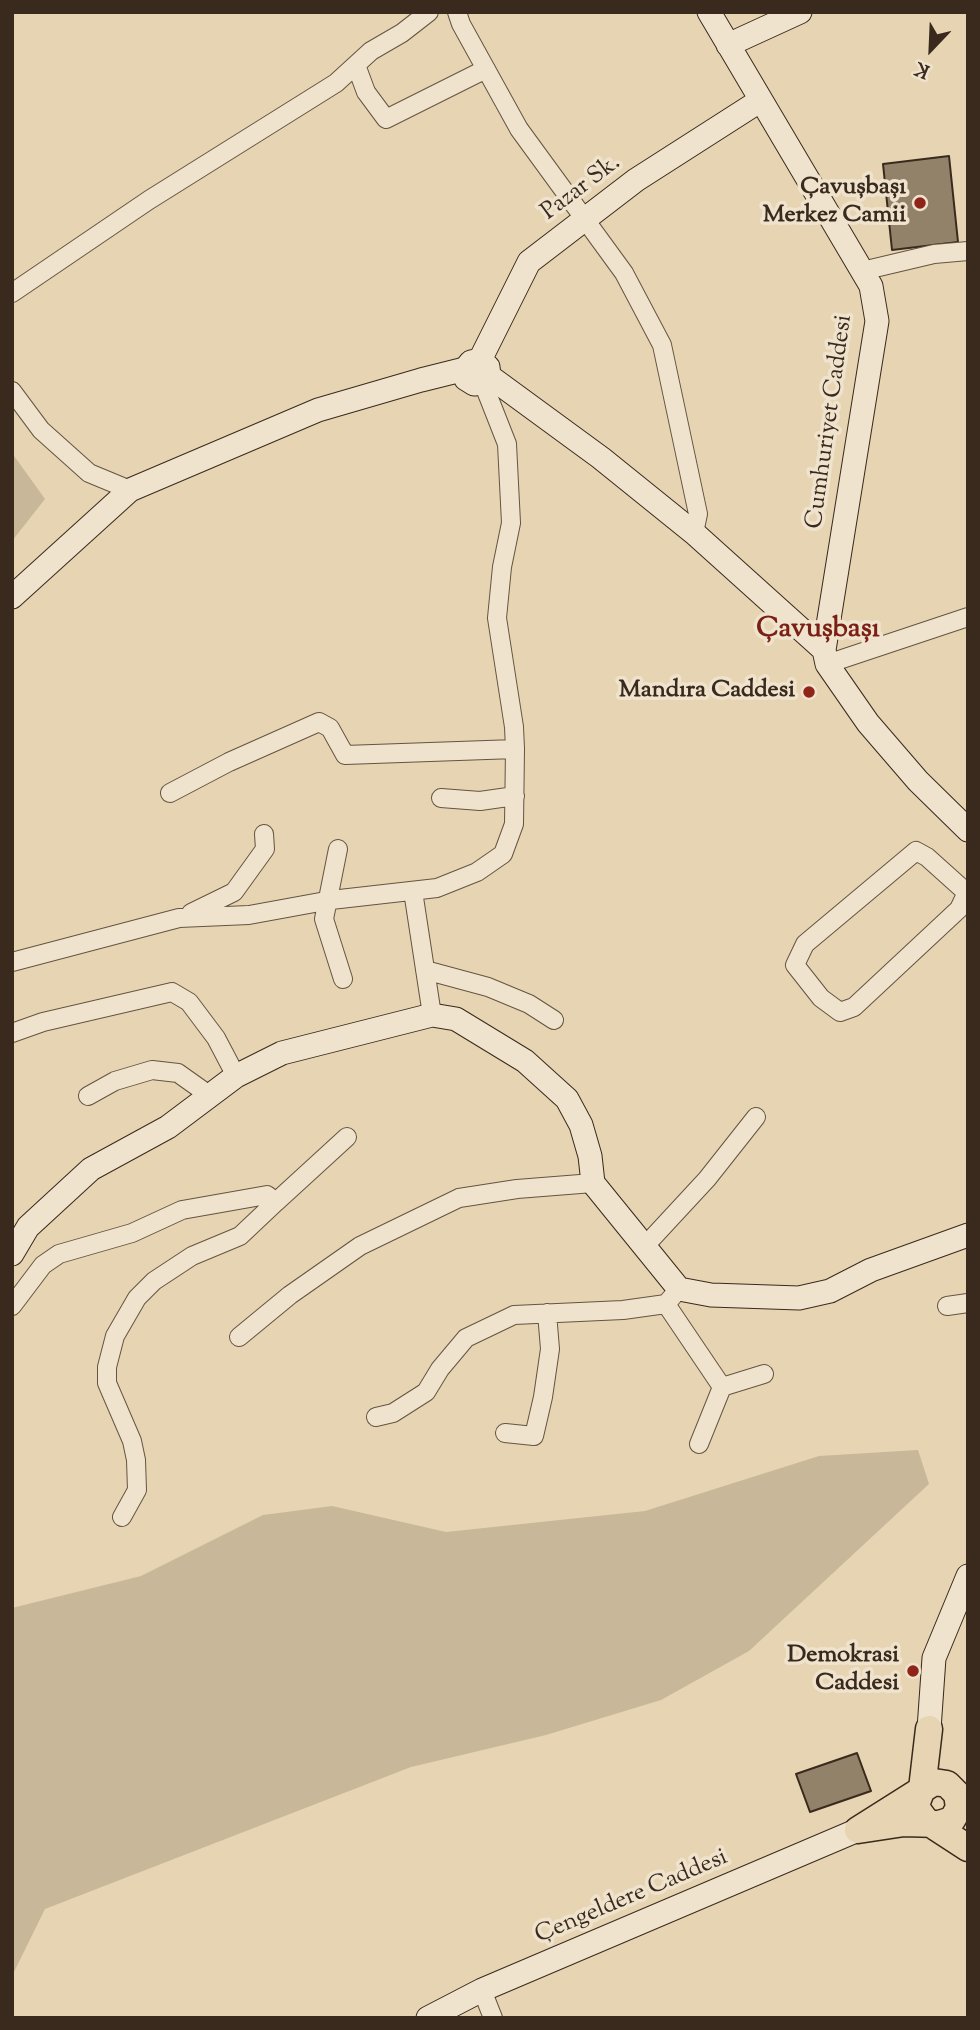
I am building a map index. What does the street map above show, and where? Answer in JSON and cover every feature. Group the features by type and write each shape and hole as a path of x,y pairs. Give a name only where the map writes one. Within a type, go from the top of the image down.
{"main road":[{"path":"929,1729 917,1809 925,1821 968,1848"},
{"path":"929,1729 964,1799"},
{"path":"858,1830 934,1782 947,1784 964,1799"},
{"path":"858,1830 904,1823 946,1823 956,1814 959,1800 964,1799"}],"street":[{"path":"12,293 160,193 336,83 371,51 402,33 429,12"},
{"path":"457,12 519,129 624,273 662,345 698,514 694,533"},
{"name":"Cumhuriyet Caddesi","path":"709,12 871,286 877,321 825,657"},
{"path":"728,45 800,12"},
{"path":"356,65 366,92 386,119 486,69"},
{"name":"Pazar Sk.","path":"479,372 529,261 636,180 761,100"},
{"path":"862,271 934,254 968,251"},
{"path":"179,918 249,915 326,900 437,888 477,873 503,855 514,824 516,796 514,727 497,618 502,567 511,523 508,444 479,372"},
{"path":"12,597 130,490 318,411 421,380 479,372 601,458 694,533 825,657 868,723 918,781 968,830"},
{"path":"12,391 41,430 89,473 130,490"},
{"path":"825,657 968,617"},
{"path":"170,793 229,762 319,722 330,728 345,755 515,749"},
{"path":"441,799 480,801 516,796"},
{"path":"12,962 179,918 234,892 265,849 264,834"},
{"path":"338,849 324,919 343,979"},
{"path":"916,851 967,891 959,909 854,1007 840,1012 821,998 795,965 805,944 916,851"},
{"path":"413,891 432,1014"},
{"path":"425,970 488,987 529,1004 554,1020"},
{"path":"12,1032 43,1022 172,992 189,1002 216,1038 236,1076"},
{"path":"12,1254 28,1227 92,1169 168,1127 236,1076 282,1053 432,1014 456,1020 525,1061 567,1099 582,1125 593,1183 644,1247 722,1387"},
{"path":"88,1096 115,1081 152,1070 178,1073 209,1096"},
{"path":"644,1247 707,1179 755,1117"},
{"path":"122,1517 137,1490 137,1480 132,1441 107,1383 107,1367 115,1336 137,1298 154,1281 192,1256 240,1236 347,1137"},
{"path":"239,1337 290,1295 360,1246 459,1198 517,1189 593,1183"},
{"path":"12,1306 43,1265 59,1254 132,1233 182,1210 267,1195 276,1202"},
{"path":"376,1417 393,1413 426,1392 440,1369 466,1338 514,1315 623,1310 672,1296 799,1298 830,1291 871,1270 968,1235"},
{"path":"947,1306 968,1303"},
{"path":"505,1433 534,1436 550,1349 547,1313"},
{"path":"722,1387 764,1374"},
{"path":"699,1444 722,1387"},
{"path":"929,1729 934,1658 968,1576"},
{"name":"Çengeldere Caddesi","path":"428,2018 482,1990 858,1830"},
{"path":"482,1990 493,2018"}],"shaded area":[{"path":"12,453 45,499 12,541"},
{"path":"918,1450 929,1484 749,1651 661,1700 546,1735 411,1767 45,1909 12,1976 12,1608 141,1576 263,1515 332,1506 446,1532 645,1511 819,1456"}],"building":[{"name":"Çavuşbaşı Merkez Camii","path":"949,156 958,242 892,250 883,164"},
{"path":"857,1753 871,1791 810,1812 796,1774"}],"place":[{"name":"Çavuşbaşı Merkez Camii","path":"920,203"},
{"name":"Mandıra Caddesi","path":"809,692"},
{"name":"Demokrasi Caddesi","path":"913,1671"}],"district":[{"name":"Çavuşbaşı","path":"818,631"}]}
